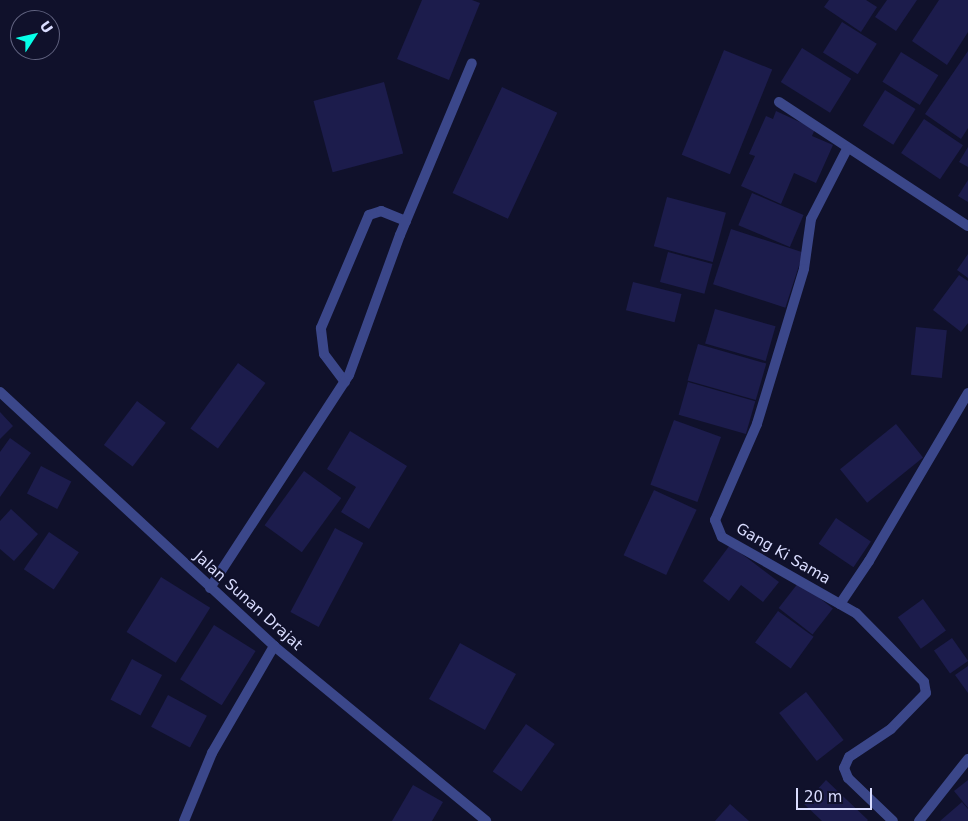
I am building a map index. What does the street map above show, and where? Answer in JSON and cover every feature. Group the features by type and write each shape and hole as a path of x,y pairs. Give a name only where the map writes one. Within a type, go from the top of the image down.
{"street":[{"path":"210,588 345,382 406,222 472,63"},
{"path":"779,102 968,226"},
{"name":"Gang Ki Sama","path":"847,148 811,219 804,268 757,424 715,520 722,537 840,604 873,627 927,687 926,693 891,729 849,757 844,768 848,778 893,821"},
{"path":"345,382 324,354 321,328 370,215 381,211 406,222"},
{"name":"Jalan Sunan Drajat","path":"0,392 274,646 486,821"},
{"path":"840,604 869,561 968,392"},
{"path":"184,821 212,752 274,646"},
{"path":"919,821 968,759"}],"building":[{"path":"422,0 472,0 480,3 449,80 397,59"},
{"path":"829,0 866,0 877,7 861,32 824,7"},
{"path":"887,0 917,0 896,31 875,17"},
{"path":"939,0 968,0 968,32 947,65 912,41"},
{"path":"842,22 877,44 858,74 823,53"},
{"path":"802,48 851,79 830,113 781,82"},
{"path":"724,50 772,69 730,174 682,155"},
{"path":"968,51 968,128 961,139 925,114"},
{"path":"901,52 938,75 920,105 882,82"},
{"path":"384,82 403,153 333,172 313,101"},
{"path":"502,87 557,113 508,219 453,193"},
{"path":"885,90 916,109 893,145 863,126"},
{"path":"776,111 815,129 812,136 833,145 816,183 794,173 781,204 741,186 755,156 749,154 766,116 773,119"},
{"path":"924,119 963,145 940,179 901,153"},
{"path":"968,147 968,167 959,162"},
{"path":"968,180 968,202 958,196"},
{"path":"752,193 804,215 790,247 738,225"},
{"path":"667,197 726,213 713,262 654,246"},
{"path":"731,229 803,252 785,308 713,284"},
{"path":"668,252 712,264 704,294 660,282"},
{"path":"968,254 968,278 957,270"},
{"path":"959,275 968,281 968,323 961,332 933,310"},
{"path":"633,282 682,294 674,322 626,310"},
{"path":"715,309 776,326 766,361 705,344"},
{"path":"916,327 947,330 942,378 911,375"},
{"path":"698,344 766,364 756,400 688,381"},
{"path":"238,363 266,383 218,449 190,429"},
{"path":"688,382 755,401 746,434 679,415"},
{"path":"137,401 166,423 133,467 104,445"},
{"path":"0,412 13,426 0,439"},
{"path":"674,420 721,437 697,502 650,485"},
{"path":"896,424 923,457 867,503 840,469"},
{"path":"350,431 407,466 369,529 341,512 356,487 327,469"},
{"path":"10,438 31,453 0,497 0,452"},
{"path":"41,466 71,481 57,509 27,494"},
{"path":"304,471 341,498 302,552 265,525"},
{"path":"654,490 697,510 666,575 624,555"},
{"path":"11,509 38,534 14,561 0,549 0,521"},
{"path":"836,518 871,541 853,567 819,544"},
{"path":"335,528 363,543 319,627 290,612"},
{"path":"49,532 79,552 54,589 24,569"},
{"path":"730,545 779,582 763,602 741,585 729,601 703,581"},
{"path":"161,577 210,608 176,663 127,632"},
{"path":"799,582 833,608 813,634 779,608"},
{"path":"923,599 946,631 921,649 898,617"},
{"path":"778,611 814,637 791,668 755,643"},
{"path":"214,625 256,651 222,705 180,679"},
{"path":"952,638 968,661 950,674 934,651"},
{"path":"460,643 516,674 485,730 429,699"},
{"path":"132,659 162,675 140,716 110,700"},
{"path":"968,666 968,693 955,675"},
{"path":"806,692 844,740 817,761 779,713"},
{"path":"168,695 207,716 190,747 151,727"},
{"path":"526,724 555,744 521,792 493,772"},
{"path":"826,780 868,820 822,821 804,804"},
{"path":"968,780 968,808 954,791"},
{"path":"413,785 443,802 432,821 392,821"},
{"path":"962,802 968,809 968,821 940,821"},
{"path":"730,804 749,821 715,821"}]}
